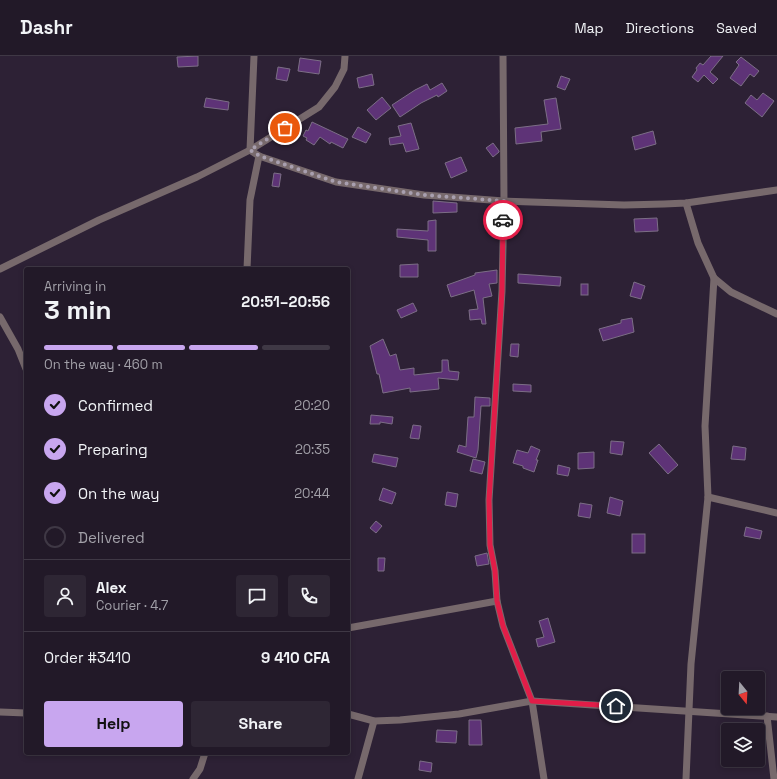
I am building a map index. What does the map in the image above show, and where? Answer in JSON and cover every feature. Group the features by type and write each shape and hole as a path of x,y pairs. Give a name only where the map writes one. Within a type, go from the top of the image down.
{"street":[{"path":"250,150 254,56"},
{"path":"0,269 99,220 197,177 250,150 319,107 335,87 344,69 345,56"},
{"path":"503,56 504,201 502,291 489,500 490,545 495,571 497,601 503,626 532,701 544,779"},
{"path":"250,150 260,156 336,182 424,195 504,201 624,205 686,203 777,190"},
{"path":"247,267 250,200 260,156"},
{"path":"686,203 698,243 714,278 731,292 777,314"},
{"path":"686,779 691,664 708,497 705,426 714,278"},
{"path":"0,317 18,349 24,364"},
{"path":"708,497 777,513"},
{"path":"350,628 497,601"},
{"path":"350,715 374,721 459,714 532,701 777,717"},
{"path":"0,712 24,713"},
{"path":"767,716 774,779"},
{"path":"358,779 374,721"},
{"path":"193,779 200,769 204,755"}],"building":[{"path":"198,56 198,66 178,67 177,57"},
{"path":"711,56 723,56 710,72 718,79 713,84 704,75 698,82 692,77 697,70 696,68 700,63 703,65"},
{"path":"741,57 759,71 754,77 750,74 741,86 730,78 739,65 736,62"},
{"path":"300,58 321,61 319,74 298,71"},
{"path":"278,67 290,69 287,81 276,79"},
{"path":"372,74 374,85 359,88 357,78"},
{"path":"561,76 570,79 565,90 557,87"},
{"path":"442,83 447,91 438,97 437,95 421,103 400,117 392,105 427,84 430,90"},
{"path":"763,93 774,101 762,117 745,103 751,95 757,100"},
{"path":"382,97 391,108 376,120 367,110"},
{"path":"206,98 229,102 228,110 204,107"},
{"path":"556,98 561,129 541,132 542,141 516,144 515,128 548,124 544,100"},
{"path":"312,122 348,139 343,148 331,142 330,144 320,137 314,145 306,140 307,138 303,136 306,130 308,131"},
{"path":"411,123 419,149 406,152 403,143 390,145 389,138 401,136 398,126"},
{"path":"358,127 371,134 366,143 352,137"},
{"path":"653,131 656,144 635,150 632,137"},
{"path":"493,143 499,152 493,157 486,148"},
{"path":"461,157 467,171 451,178 445,163"},
{"path":"274,173 281,174 279,187 272,186"},
{"path":"433,201 457,203 457,212 433,213"},
{"path":"657,218 658,231 635,232 634,219"},
{"path":"436,220 436,251 428,251 428,240 397,237 397,229 428,231 428,221"},
{"path":"418,264 418,277 400,277 400,265"},
{"path":"497,270 497,283 489,284 492,296 483,298 486,324 482,324 481,319 470,320 469,310 478,309 474,290 451,297 447,285 475,275 475,273"},
{"path":"518,274 561,277 560,286 518,283"},
{"path":"634,282 645,286 641,299 630,296"},
{"path":"581,284 588,284 588,295 581,295"},
{"path":"413,303 417,311 401,318 397,310"},
{"path":"632,318 634,332 603,341 599,329 621,323 621,320"},
{"path":"383,339 390,356 396,354 400,370 414,368 414,375 442,372 442,360 448,360 449,371 459,372 458,380 438,378 439,389 410,392 410,388 383,393 379,374 377,374 370,346"},
{"path":"511,344 519,344 518,357 510,356"},
{"path":"513,384 531,385 531,392 513,391"},
{"path":"475,397 490,398 490,406 481,406 478,450 476,458 457,452 459,445 466,447 468,417 474,417"},
{"path":"371,415 393,417 392,424 380,422 380,424 370,424"},
{"path":"413,425 421,426 419,439 410,438"},
{"path":"611,441 624,442 622,455 610,453"},
{"path":"659,444 678,465 668,474 649,453"},
{"path":"531,446 540,450 536,460 538,460 534,472 513,463 517,450 528,453"},
{"path":"733,446 746,448 745,460 731,459"},
{"path":"594,452 594,468 578,469 578,453"},
{"path":"374,454 398,458 396,467 372,462"},
{"path":"473,459 485,462 482,474 470,471"},
{"path":"558,465 570,468 568,476 557,474"},
{"path":"383,488 396,493 392,504 379,500"},
{"path":"447,492 458,494 456,507 445,505"},
{"path":"610,497 623,501 620,516 607,513"},
{"path":"580,503 592,505 590,518 578,516"},
{"path":"376,521 382,526 376,533 370,528"},
{"path":"746,527 762,531 760,539 744,536"},
{"path":"632,534 645,534 645,553 632,553"},
{"path":"487,553 489,564 477,566 475,556"},
{"path":"378,558 385,558 384,571 378,571"},
{"path":"548,618 555,642 538,647 536,639 544,637 539,621"},
{"path":"469,720 481,720 482,745 469,745"},
{"path":"437,730 457,731 456,743 436,742"},
{"path":"420,761 432,763 431,772 419,770"}],"way so far":[{"path":"285,128 250,150 260,156 336,182 374,189 424,195 504,201 503,220"}],"route":[{"path":"503,220 502,291 489,500 490,545 495,571 497,601 503,626 532,701 616,706"}]}
